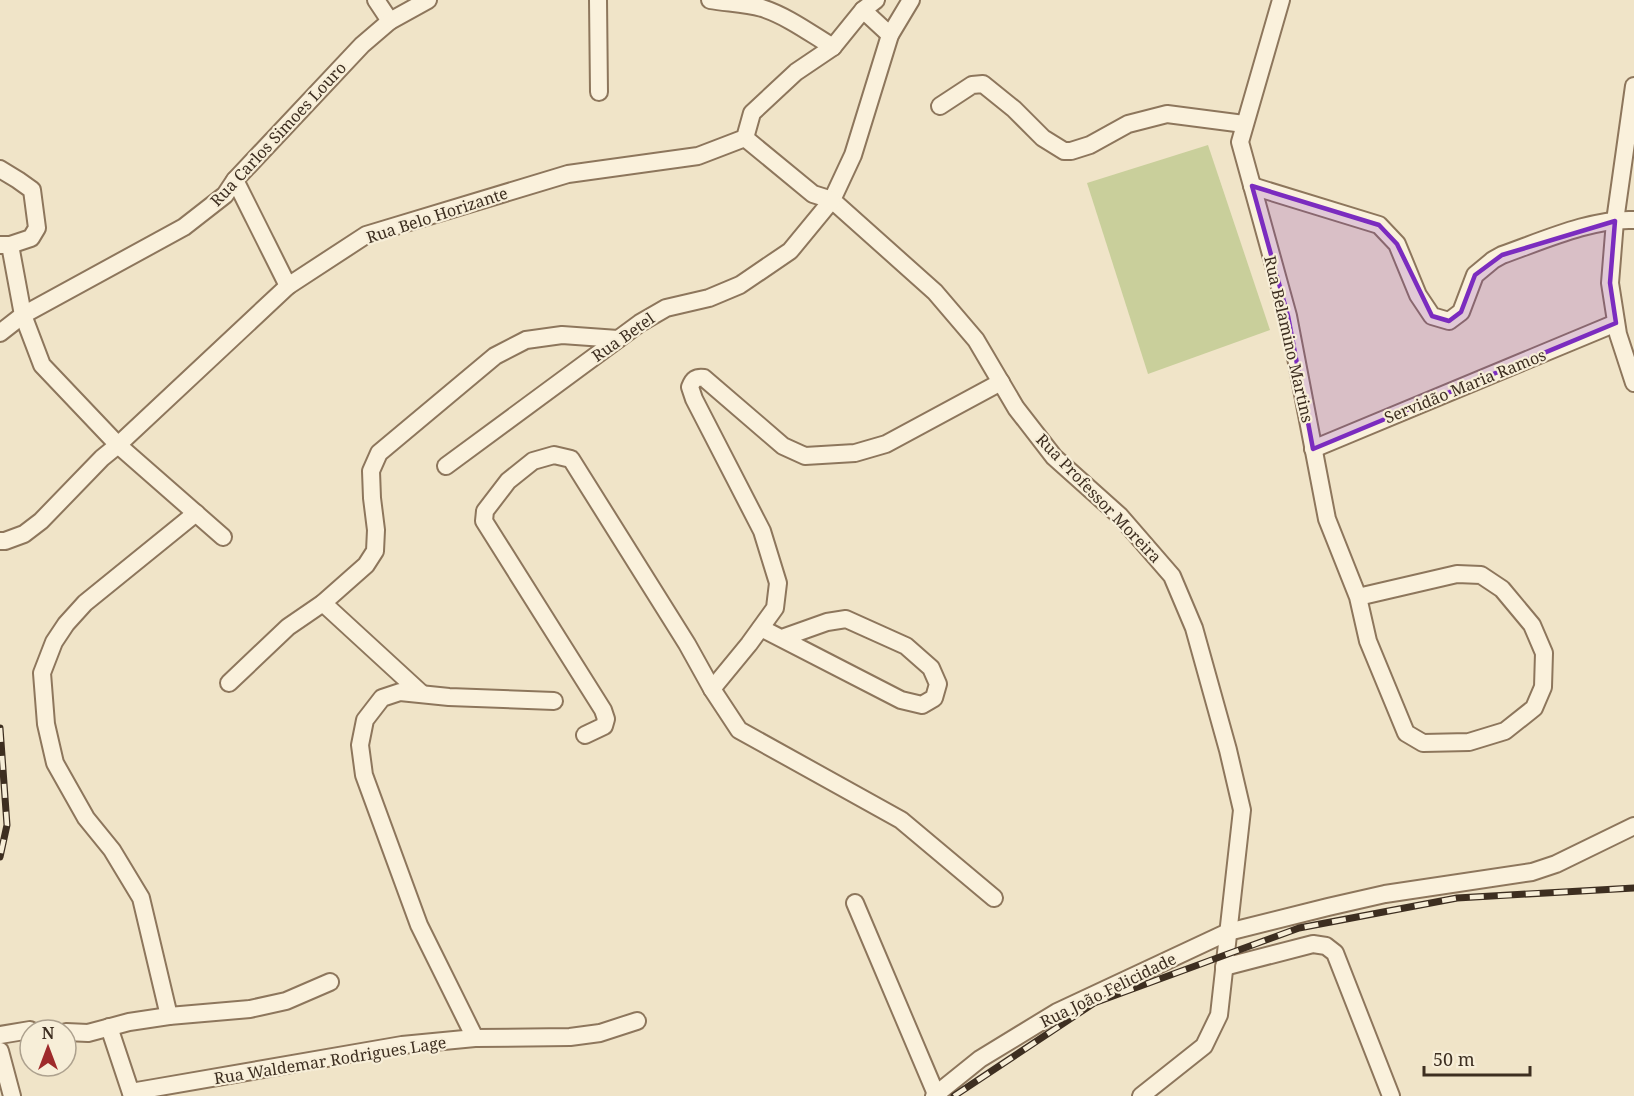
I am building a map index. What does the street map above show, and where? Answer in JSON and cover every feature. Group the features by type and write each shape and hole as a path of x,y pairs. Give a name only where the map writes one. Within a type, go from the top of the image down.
{"street":[{"path":"376,0 390,21"},
{"name":"Rua Carlos Simoes Louro","path":"0,333 23,315 184,228 225,195 235,180 362,45 390,21 428,0"},
{"path":"598,0 599,92"},
{"path":"710,0 745,4 764,9 783,17 833,47"},
{"path":"832,200 853,155 890,35 911,0"},
{"name":"Rua Belamino Martins","path":"1281,0 1240,142 1288,316 1327,519 1358,597"},
{"path":"745,138 752,113 796,72 833,47 869,5 890,35"},
{"path":"940,106 972,85 983,84 1014,109 1043,138 1067,151 1090,146 1128,124 1167,114 1244,124"},
{"path":"1634,86 1615,221 1610,283 1618,334 1634,383"},
{"name":"Rua Professor Moreira","path":"745,138 813,194 832,200 935,292 976,340 1016,408 1054,457 1120,516 1173,576 1194,628 1242,810 1219,1015 1204,1046 1141,1096"},
{"name":"Rua Belo Horizante","path":"2,541 24,534 40,521 102,458 288,286 366,235 568,174 698,156 745,138"},
{"path":"0,169 32,190 37,228 31,238 5,245 23,315 42,365 118,445 223,537"},
{"path":"235,180 288,286"},
{"path":"1252,186 1379,225 1397,244 1418,295 1432,316 1449,321 1461,312 1476,275 1502,255 1591,225 1634,220"},
{"name":"Rua Betel","path":"446,466 640,323 666,308 709,298 740,285 790,251 832,200"},
{"name":"Servidão Maria Ramos","path":"1313,449 1616,323"},
{"path":"229,683 288,627 322,603 366,565 375,551 371,471 379,453 495,356 526,340 562,335 618,339"},
{"path":"712,689 775,608 778,583 762,531 694,399 690,387 693,380 704,378 783,446 805,456 855,453 886,444 1001,382"},
{"path":"585,735 604,726 606,719 603,710 484,521 485,511 508,481 533,461 554,455 571,459 739,730 901,820 994,898"},
{"path":"170,1016 141,898 112,850 86,818 55,764 46,724 42,674 54,642 66,624 85,603 196,513"},
{"path":"1457,574 1480,575 1502,589 1532,625 1544,653 1543,687 1534,708 1506,731 1469,742 1423,743 1406,733 1368,641 1358,597 1457,574"},
{"path":"322,603 422,693"},
{"path":"761,628 901,700 922,705 934,698 938,684 931,668 906,646 846,619 827,622 782,638"},
{"path":"475,1038 419,925 364,775 360,745 365,720 382,698 400,692 449,697 554,701"},
{"name":"Rua João Felicidade","path":"935,1095 980,1059 1057,1012 1228,932 1385,894 1532,872 1556,864 1634,826"},
{"path":"855,903 935,1095"},
{"path":"1224,967 1313,944 1326,946 1335,953 1391,1096"},
{"path":"78,1033 88,1033 129,1022 170,1016 250,1009 286,1001 330,981"},
{"name":"Rua Waldemar Rodrigues Lage","path":"132,1094 402,1045 475,1038 570,1037 600,1033 637,1021"},
{"path":"109,1027 132,1094"},
{"path":"0,1035 18,1032"},
{"path":"0,1051 12,1096"}],"highlighted area":[{"path":"1252,186 1379,225 1397,244 1432,316 1449,321 1461,312 1475,275 1502,255 1615,221 1610,283 1616,323 1313,449 1288,316"}],"green space":[{"path":"1208,145 1270,330 1148,374 1087,183"}],"railway":[{"path":"0,728 7,825 0,857"},
{"path":"954,1096 1094,1003 1299,928 1457,898 1634,888"}]}
